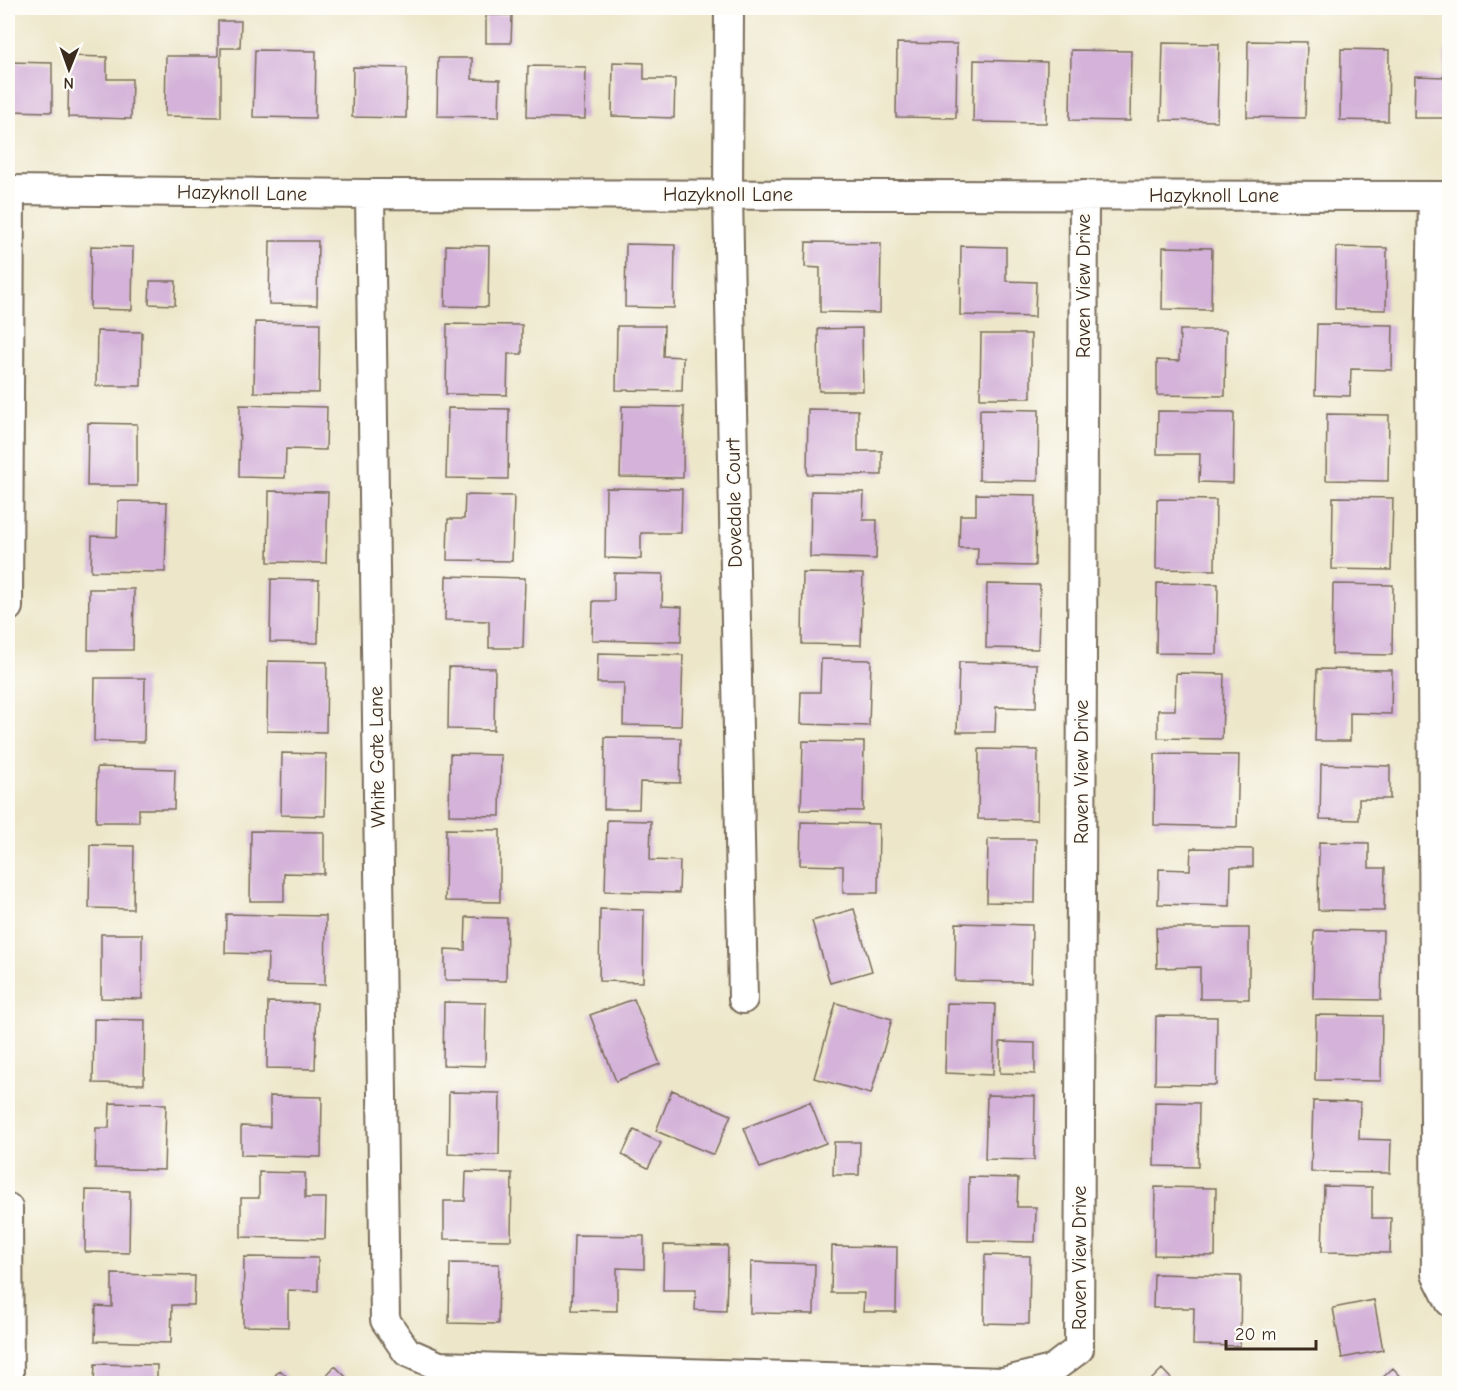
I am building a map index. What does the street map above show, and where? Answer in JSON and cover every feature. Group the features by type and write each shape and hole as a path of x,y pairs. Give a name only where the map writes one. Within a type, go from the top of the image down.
{"street":[{"name":"Dovedale Court","path":"729,8 728,194 743,999"},
{"name":"Hazyknoll Lane","path":"9,190 370,194 1441,196"},
{"path":"8,607 9,190"},
{"name":"White Gate Lane","path":"370,194 385,1320 407,1352 439,1366 1003,1382 1051,1370 1079,1349"},
{"name":"Raven View Drive","path":"1079,1349 1084,195"},
{"path":"1441,196 1430,368 1436,1274 1449,1302"},
{"path":"8,1208 9,1373"}],"building":[{"path":"486,15 512,15 511,43 486,43"},
{"path":"218,21 241,21 240,48 221,48 221,117 165,116 166,56 218,56"},
{"path":"1248,41 1307,42 1305,118 1247,117"},
{"path":"897,43 957,44 956,118 896,117"},
{"path":"1163,43 1219,44 1217,121 1161,120"},
{"path":"1341,49 1389,50 1388,121 1340,120"},
{"path":"255,50 316,51 315,118 253,117"},
{"path":"1071,50 1131,51 1130,121 1070,120"},
{"path":"1445,51 1450,51 1450,118 1414,118 1415,76 1444,77"},
{"path":"69,56 107,57 107,79 132,79 131,119 68,117"},
{"path":"438,58 472,58 472,79 500,80 499,117 437,116"},
{"path":"974,60 1047,62 1046,123 973,122"},
{"path":"8,62 52,63 52,112 8,111"},
{"path":"613,62 644,63 644,79 675,79 674,118 612,116"},
{"path":"528,66 586,67 585,119 527,117"},
{"path":"353,67 407,68 406,118 352,117"},
{"path":"270,241 318,241 317,305 269,304"},
{"path":"806,242 881,243 880,313 820,312 820,268 805,267"},
{"path":"626,244 675,245 674,308 625,307"},
{"path":"446,245 489,246 488,307 445,306"},
{"path":"91,246 133,247 132,310 90,309"},
{"path":"961,246 1006,247 1006,281 1036,282 1035,317 960,315"},
{"path":"1163,247 1212,248 1211,310 1162,309"},
{"path":"1336,247 1387,248 1386,310 1335,309"},
{"path":"150,281 176,281 175,305 149,304"},
{"path":"255,322 320,323 319,393 254,392"},
{"path":"447,324 522,325 522,354 508,354 507,395 446,394"},
{"path":"1317,324 1393,325 1392,370 1351,369 1350,396 1315,395"},
{"path":"617,326 664,326 663,356 683,357 682,391 616,390"},
{"path":"862,328 863,391 819,391 818,329"},
{"path":"1180,330 1226,330 1225,396 1157,395 1157,360 1179,361"},
{"path":"97,331 142,332 141,386 96,386"},
{"path":"981,334 1031,334 1031,398 980,398"},
{"path":"240,405 327,407 326,450 286,449 285,478 239,477"},
{"path":"622,406 684,407 683,478 620,477"},
{"path":"448,408 509,409 508,479 446,478"},
{"path":"808,409 858,410 858,451 882,451 882,475 807,474"},
{"path":"980,409 1039,410 1038,481 979,480"},
{"path":"1158,411 1234,412 1233,483 1199,482 1200,454 1157,454"},
{"path":"1327,414 1389,415 1388,481 1326,480"},
{"path":"88,423 137,424 137,486 87,486"},
{"path":"606,488 682,489 681,533 641,533 641,559 605,558"},
{"path":"269,491 328,492 326,563 268,562"},
{"path":"811,491 864,492 863,520 877,520 876,559 810,557"},
{"path":"976,494 1036,495 1035,566 977,565 978,548 959,548 960,515 976,515"},
{"path":"465,495 514,496 512,561 447,560 448,519 464,519"},
{"path":"1333,497 1393,498 1391,570 1332,569"},
{"path":"1157,499 1216,500 1215,570 1156,569"},
{"path":"118,501 167,502 165,572 91,571 92,536 117,537"},
{"path":"614,573 663,574 662,606 682,607 681,642 592,640 593,601 614,601"},
{"path":"803,573 863,574 861,645 802,644"},
{"path":"446,576 525,578 523,648 489,648 489,621 445,620"},
{"path":"271,579 319,580 318,643 270,642"},
{"path":"1157,583 1218,584 1217,654 1156,653"},
{"path":"987,584 1040,585 1038,649 986,648"},
{"path":"1333,584 1393,585 1392,655 1332,654"},
{"path":"89,589 134,589 133,650 88,650"},
{"path":"598,653 683,655 681,726 623,725 624,683 597,683"},
{"path":"821,659 871,660 869,726 800,724 801,692 820,692"},
{"path":"268,661 327,662 326,732 267,731"},
{"path":"959,662 1037,664 1036,708 996,707 995,732 957,732"},
{"path":"449,667 495,668 494,730 448,729"},
{"path":"1317,669 1392,670 1391,714 1350,713 1350,741 1315,741"},
{"path":"1176,673 1224,674 1222,739 1158,738 1158,710 1175,710"},
{"path":"95,678 145,678 144,742 94,741"},
{"path":"605,737 681,738 680,783 640,782 639,809 604,809"},
{"path":"803,741 864,742 863,811 801,810"},
{"path":"979,749 1038,750 1037,820 978,819"},
{"path":"282,753 326,754 325,816 281,815"},
{"path":"450,754 501,755 500,816 449,815"},
{"path":"1155,754 1239,755 1237,827 1154,825"},
{"path":"1321,764 1390,766 1390,799 1359,799 1359,820 1320,819"},
{"path":"97,767 175,769 174,809 139,809 139,822 96,822"},
{"path":"607,820 651,821 650,860 680,861 679,893 605,891"},
{"path":"801,822 879,824 878,893 843,893 843,866 800,865"},
{"path":"446,829 500,830 500,902 445,901"},
{"path":"251,831 324,832 324,874 284,873 284,901 250,901"},
{"path":"988,839 1036,839 1035,903 987,902"},
{"path":"1319,842 1369,843 1369,868 1385,868 1384,911 1318,910"},
{"path":"90,845 134,846 133,909 89,908"},
{"path":"1191,848 1253,849 1253,867 1231,867 1230,906 1158,904 1159,869 1190,870"},
{"path":"600,909 644,910 643,982 599,981"},
{"path":"854,909 872,971 830,983 812,921"},
{"path":"226,914 326,916 325,985 267,984 268,954 225,953"},
{"path":"466,917 507,918 506,981 445,980 445,949 465,950"},
{"path":"956,923 1032,925 1031,982 955,981"},
{"path":"1156,928 1249,928 1249,999 1200,999 1200,967 1157,968"},
{"path":"1314,930 1383,931 1381,1000 1313,999"},
{"path":"101,934 142,934 142,999 101,998"},
{"path":"634,999 660,1064 616,1081 590,1015"},
{"path":"268,1002 317,1003 315,1069 267,1068"},
{"path":"444,1002 486,1003 485,1066 443,1065"},
{"path":"836,1003 892,1019 871,1094 814,1078"},
{"path":"947,1003 995,1004 993,1075 945,1073"},
{"path":"1316,1015 1382,1016 1381,1081 1315,1080"},
{"path":"1156,1016 1217,1017 1216,1085 1155,1084"},
{"path":"94,1019 145,1020 144,1084 93,1083"},
{"path":"1000,1042 1035,1043 1035,1074 1000,1073"},
{"path":"672,1090 731,1115 714,1155 656,1131"},
{"path":"449,1092 500,1093 499,1155 448,1154"},
{"path":"987,1095 1035,1096 1034,1160 985,1159"},
{"path":"270,1096 322,1097 321,1157 241,1155 241,1126 270,1127"},
{"path":"1313,1101 1360,1102 1359,1139 1391,1140 1390,1173 1311,1172"},
{"path":"810,1102 826,1143 760,1168 744,1128"},
{"path":"1155,1102 1199,1103 1198,1167 1154,1166"},
{"path":"110,1103 166,1104 164,1170 95,1168 96,1128 109,1128"},
{"path":"634,1130 661,1143 648,1168 622,1155"},
{"path":"834,1142 860,1142 859,1175 833,1175"},
{"path":"259,1172 305,1173 305,1198 326,1198 325,1239 241,1237 241,1198 259,1198"},
{"path":"466,1172 512,1173 511,1240 444,1239 444,1201 465,1201"},
{"path":"969,1177 1018,1178 1017,1207 1036,1207 1035,1242 968,1241"},
{"path":"1324,1186 1372,1187 1372,1218 1391,1218 1390,1253 1322,1252"},
{"path":"1155,1187 1216,1188 1215,1256 1154,1255"},
{"path":"86,1190 130,1191 129,1253 85,1252"},
{"path":"574,1235 644,1236 644,1269 617,1268 617,1311 572,1310"},
{"path":"664,1245 728,1246 726,1311 695,1310 696,1290 663,1290"},
{"path":"832,1246 897,1247 896,1312 863,1312 864,1293 831,1293"},
{"path":"985,1255 1030,1256 1029,1324 984,1323"},
{"path":"244,1257 318,1258 318,1291 288,1290 288,1327 243,1326"},
{"path":"751,1262 815,1264 814,1314 750,1313"},
{"path":"450,1263 499,1264 498,1324 449,1323"},
{"path":"112,1274 195,1276 194,1305 172,1305 171,1343 95,1341 96,1306 112,1307"},
{"path":"1154,1274 1241,1276 1240,1346 1193,1345 1194,1308 1153,1308"},
{"path":"1374,1300 1383,1350 1342,1358 1333,1308"},
{"path":"95,1364 157,1365 157,1384 94,1384"},
{"path":"335,1366 353,1384 318,1384"},
{"path":"1393,1368 1408,1384 1376,1384"},
{"path":"1162,1369 1176,1384 1147,1384"},
{"path":"280,1370 294,1384 267,1384"}]}
